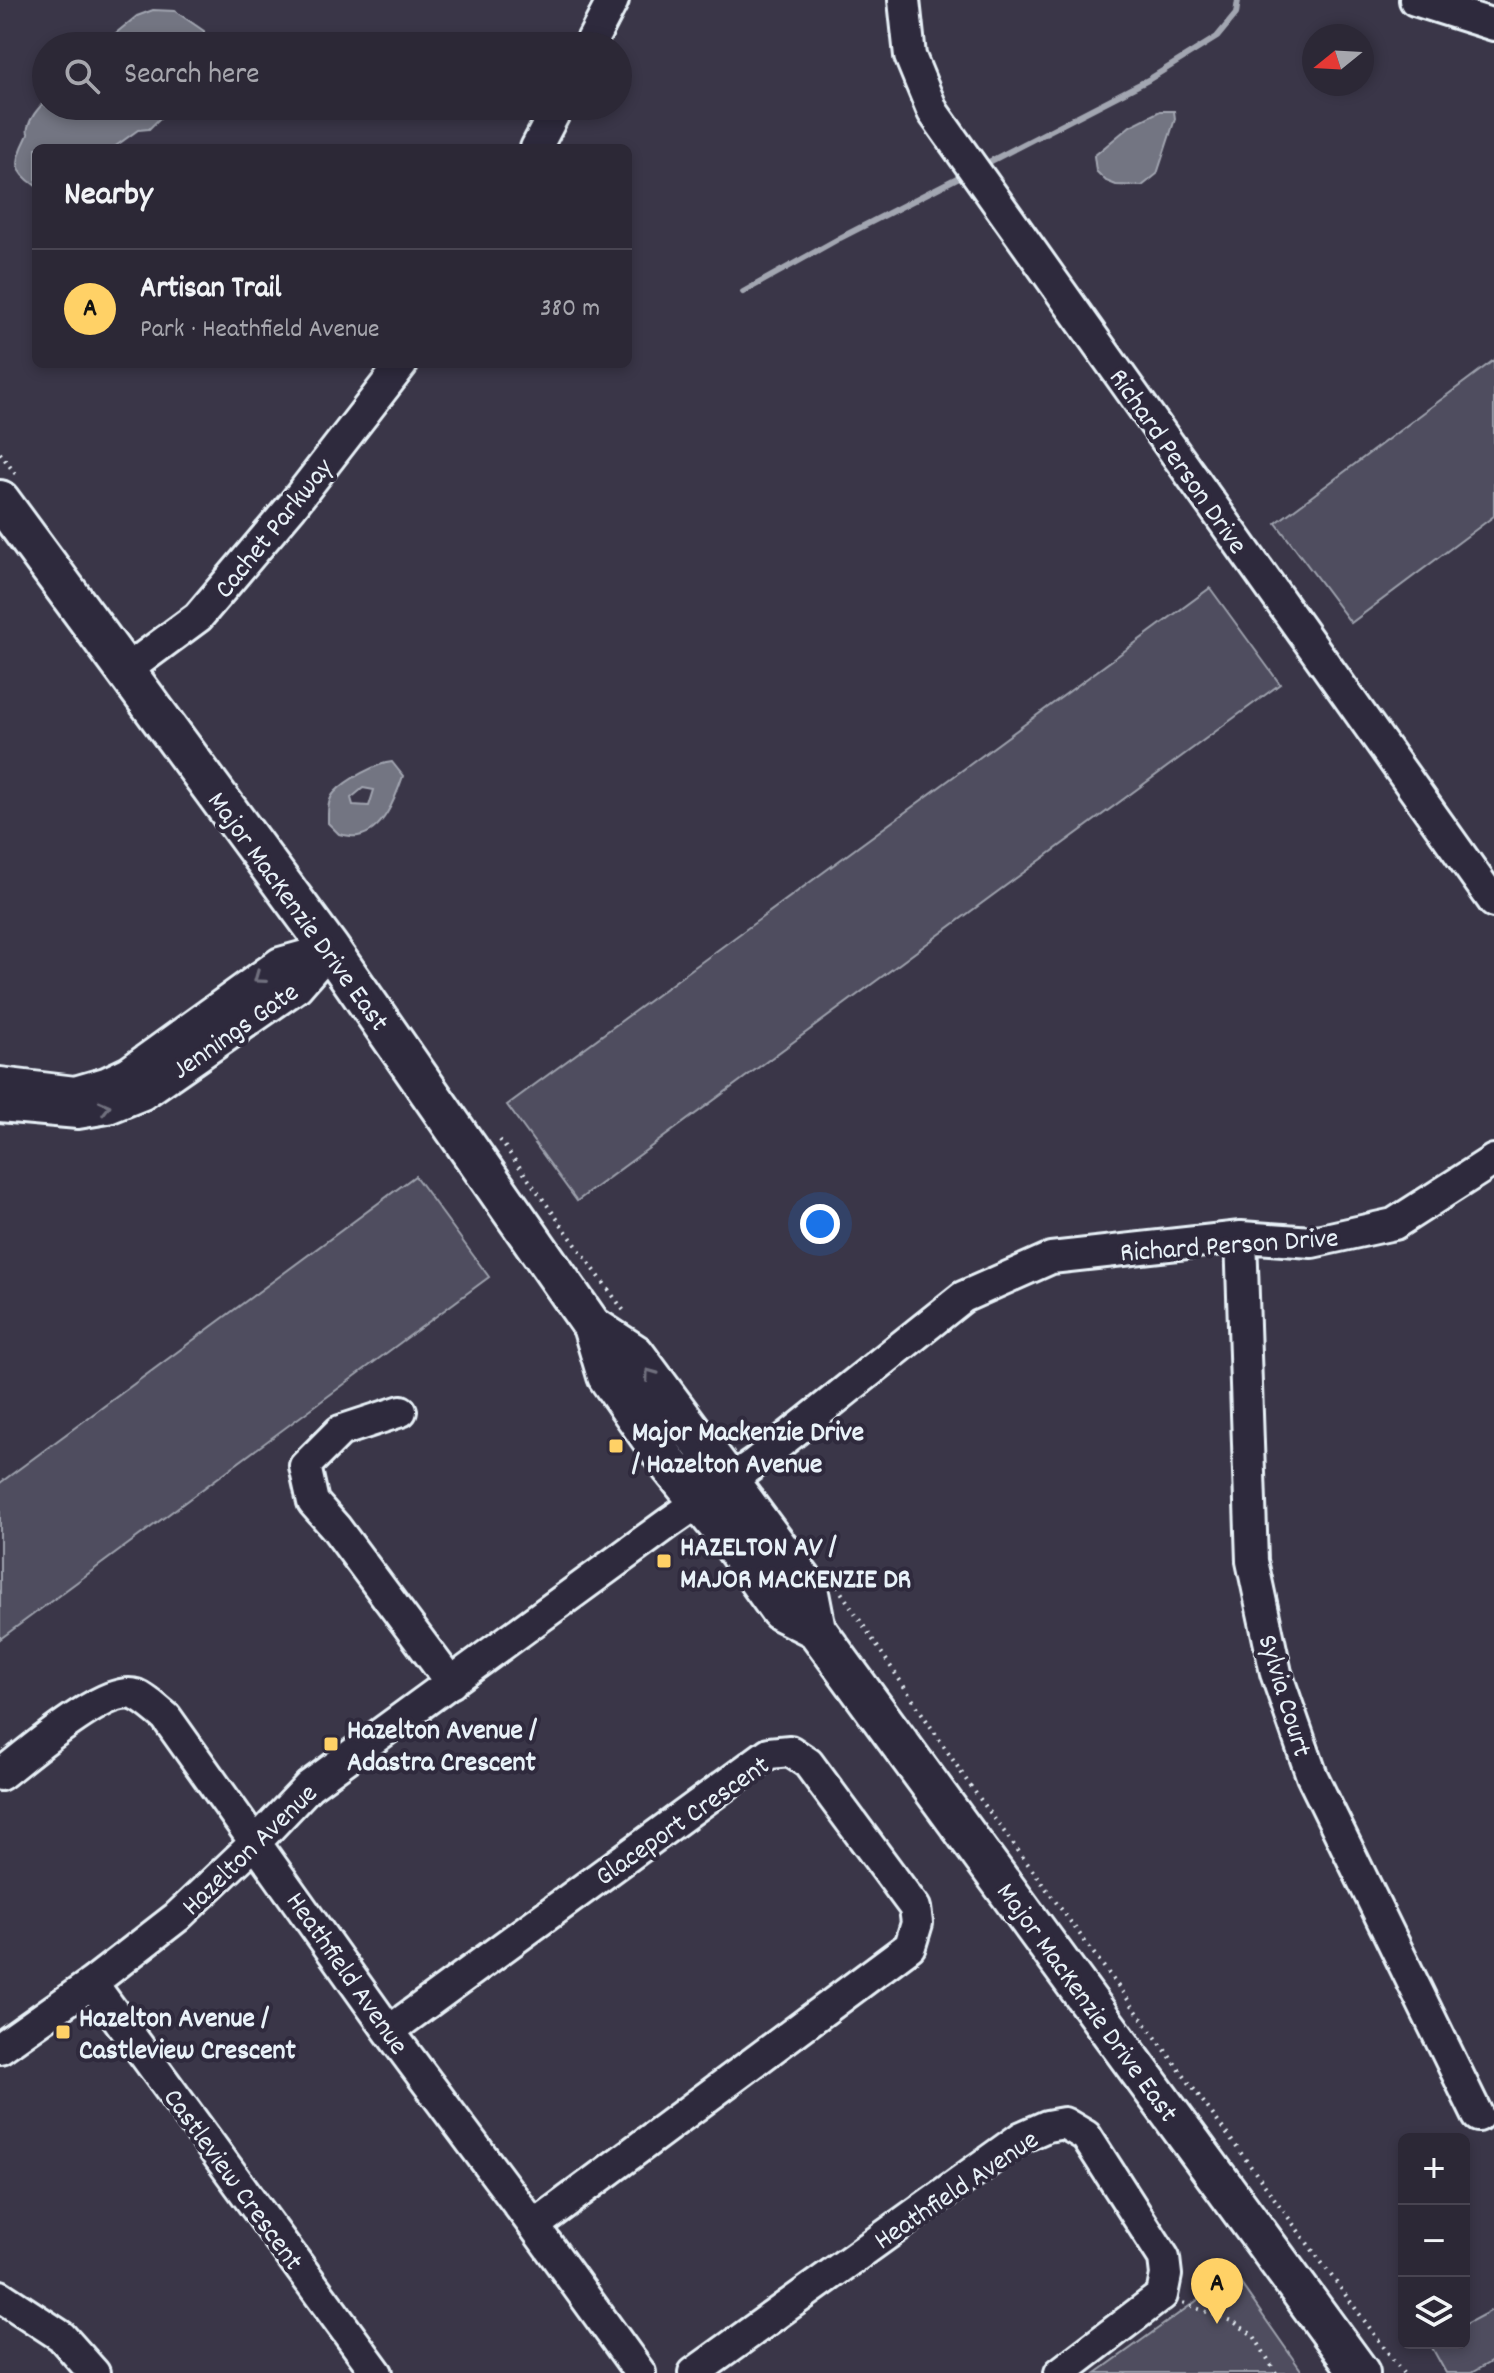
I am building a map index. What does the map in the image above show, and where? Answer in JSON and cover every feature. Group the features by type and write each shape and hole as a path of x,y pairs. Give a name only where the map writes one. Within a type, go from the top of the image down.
{"main road":[{"name":"Major MacKenzie Drive East","path":"0,500 330,949 592,1326 607,1376 698,1503 780,1611 816,1629"},
{"name":"Major MacKenzie Drive East","path":"592,1326 635,1354 730,1481 808,1588 816,1629 1360,2373"}],"street":[{"path":"596,32 613,0"},
{"name":"Richard Person Drive","path":"904,0 910,56 933,112 1494,902"},
{"path":"1415,0 1494,25"},
{"path":"538,144 551,120"},
{"name":"Cachet Parkway","path":"125,671 198,617 292,506 399,368"},
{"name":"Jennings Gate","path":"0,1106 78,1113 108,1108 136,1083 297,987 330,949"},
{"name":"Jennings Gate","path":"0,1083 75,1092 106,1083 136,1083"},
{"name":"Richard Person Drive","path":"730,1481 963,1297 1051,1258 1241,1237 1312,1242 1394,1224 1494,1160"},
{"name":"Sylvia Court","path":"1241,1237 1252,1561 1276,1673 1312,1776 1478,2116"},
{"path":"401,1411 340,1431 305,1466 307,1483 313,1502 336,1528 451,1683"},
{"name":"Hazelton Avenue","path":"0,2048 92,1983 177,1917 256,1842 309,1786 730,1481"},
{"name":"Heathfield Avenue","path":"0,1775 94,1704 113,1695 134,1694 166,1717 389,2031 640,2373"},
{"name":"Glaceport Crescent","path":"389,2031 769,1753 790,1751 808,1763 915,1908 917,1923 910,1946 534,2226"},
{"name":"Castleview Crescent","path":"92,1983 377,2373"},
{"name":"Heathfield Avenue","path":"694,2373 1022,2137 1047,2126 1064,2123 1086,2136 1164,2258 1166,2275 1162,2295"},
{"path":"1060,2373 1162,2295"},
{"path":"0,2296 61,2336 94,2373"}],"path":[{"path":"832,1579 969,1784 1403,2373"},
{"path":"1162,2295 1234,2322 1254,2336 1276,2373"}],"shaded area":[{"path":"1494,360 1494,516 1351,623 1276,523"},
{"path":"1210,588 1280,684 577,1201 507,1105"},
{"path":"415,1176 489,1277 0,1639 0,1483"},
{"path":"1234,2274 1303,2373 1096,2373"},
{"path":"1494,2309 1494,2360 1471,2373 1446,2373 1433,2349 1470,2349 1470,2322"}],"water":[{"path":"153,10 175,11 204,32 117,32 137,16"},
{"path":"1160,111 1174,111 1175,119 1157,174 1142,186 1116,185 1106,181 1096,171 1094,156 1130,126"},
{"path":"32,118 158,120 149,129 138,130 119,144 32,144 32,183 18,165"},
{"path":"392,762 403,776 388,812 367,833 356,836 339,834 328,823 328,806 332,795 354,777","holes":["363,788 374,790 369,806 353,805 351,798"]}],"waterway":[{"path":"989,162 1148,80 1217,37 1236,14 1238,0"},
{"path":"743,292 959,177"}],"place":[{"name":"Major Mackenzie Drive / Hazelton Avenue","path":"616,1446"},
{"name":"HAZELTON AV / MAJOR MACKENZIE DR","path":"664,1561"},
{"name":"Hazelton Avenue / Adastra Crescent","path":"331,1744"},
{"name":"Hazelton Avenue / Castleview Crescent","path":"63,2032"},
{"name":"Artisan Trail","path":"1217,2324"}]}
